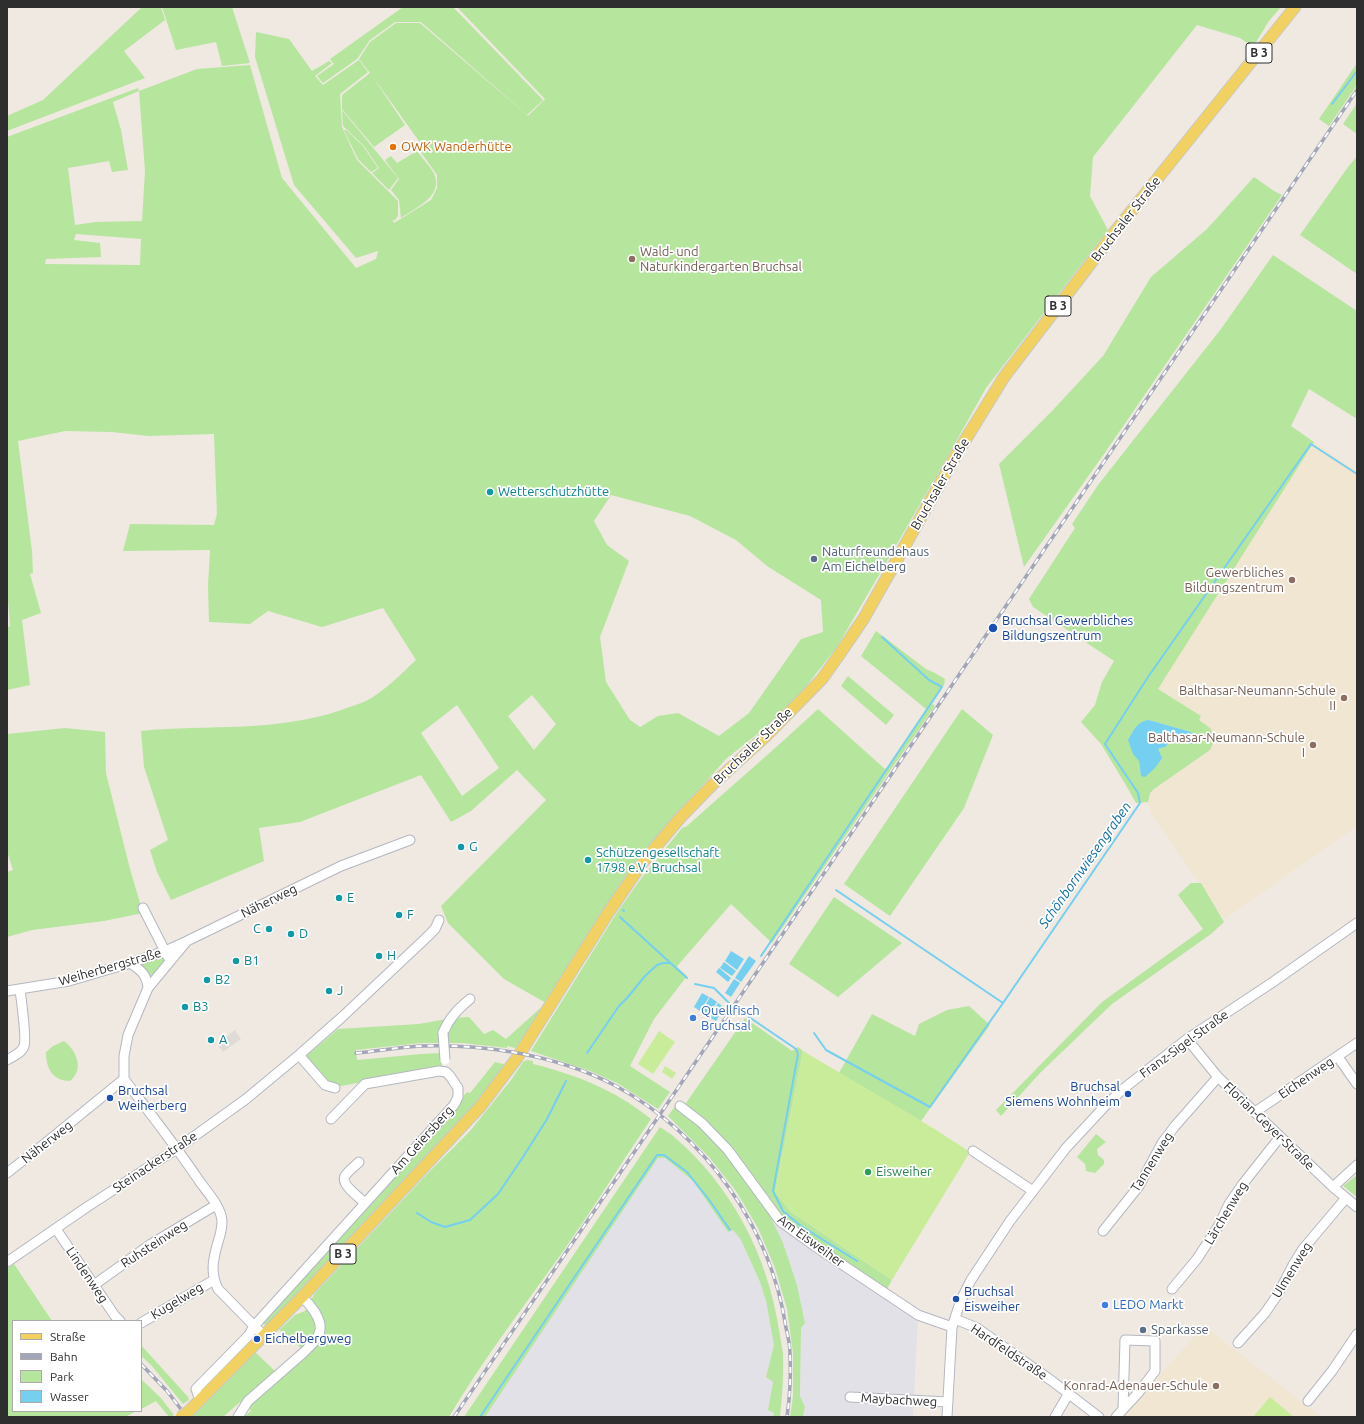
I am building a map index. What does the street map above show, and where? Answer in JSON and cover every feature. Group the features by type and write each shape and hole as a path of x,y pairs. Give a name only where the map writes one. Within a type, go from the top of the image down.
{"main road":[{"name":"Bruchsaler Straße","path":"302,1297 480,1107 517,1058 608,913 643,862 680,818 713,784 766,736 822,678 855,632 874,601 956,455 1004,377 1112,235 1290,9"},
{"name":"B 3","path":"181,1417 200,1400 302,1297"}],"street":[{"name":"Näherweg","path":"7,1172 43,1145 124,1079 124,1056 128,1036 148,988 187,941 341,866 410,840"},
{"path":"143,908 170,962"},
{"name":"Steinackerstraße","path":"7,1262 87,1206 178,1148 246,1099 299,1055 426,938 434,929 438,920"},
{"name":"Franz-Sigel-Straße","path":"947,1417 953,1323 961,1300 971,1280 1010,1221 1066,1148 1123,1089 1187,1039 1273,982 1357,923"},
{"name":"Weiherbergstraße","path":"7,991 69,981 130,963 165,951 187,941"},
{"path":"130,963 144,973 148,988"},
{"path":"7,1060 20,1051 24,1046 25,1036 20,989"},
{"name":"Am Geiersberg","path":"200,1400 196,1389 249,1335 254,1326 454,1105 458,1097 458,1088 446,1072 443,1033 447,1023 470,999"},
{"name":"Florian-Geyer-Straße","path":"1187,1039 1218,1077 1333,1187 1357,1207"},
{"name":"Eichenweg","path":"1255,1112 1357,1043"},
{"path":"299,1055 325,1085 335,1088"},
{"path":"1338,1057 1357,1084"},
{"path":"331,1119 365,1084 439,1071 446,1072"},
{"name":"Tannenweg","path":"1103,1231 1139,1186 1162,1143 1218,1077"},
{"path":"124,1079 178,1148 216,1205 222,1221 221,1233 212,1266 214,1280 218,1289 264,1336"},
{"name":"Am Eisweiher","path":"680,1106 702,1123 728,1150 780,1221 918,1315 953,1323"},
{"name":"Lärchenweg","path":"1172,1289 1198,1259 1212,1237 1229,1204 1280,1137"},
{"path":"973,1151 1033,1190"},
{"path":"359,1162 344,1178 348,1187 366,1203"},
{"path":"1333,1187 1357,1165"},
{"name":"Ulmenweg","path":"1238,1343 1265,1313 1278,1294 1303,1249 1346,1198"},
{"name":"Ruhsteinweg","path":"94,1285 151,1244 216,1205"},
{"name":"Lindenweg","path":"56,1229 119,1320"},
{"name":"Kugelweg","path":"142,1322 214,1280"},
{"path":"238,1417 248,1401 312,1344 320,1330 318,1319 310,1305 302,1297"},
{"name":"Hardfeldstraße","path":"953,1323 976,1328 1068,1393 1099,1417"},
{"path":"1308,1401 1332,1371 1357,1334"},
{"path":"1116,1417 1139,1392 1155,1371 1155,1341 1125,1340 1123,1409"},
{"path":"1055,1417 1068,1393"},
{"name":"Maybachweg","path":"850,1398 948,1402"}],"shaded area":[{"name":"Gewerbliches Bildungszentrum","path":"1314,442 1357,471 1357,826 1224,919 1153,816 1150,809 1148,802 1150,793 1154,789 1210,750 1209,726 1198,719 1201,716 1158,689"},
{"path":"235,1030 241,1039 223,1052 217,1044"},
{"path":"657,1158 665,1158 693,1181 728,1232 733,1230 741,1240 760,1282 766,1301 774,1345 766,1377 773,1382 768,1410 774,1413 773,1417 485,1417"},
{"path":"770,1216 790,1226 918,1315 913,1417 803,1417 805,1407 800,1396 801,1328 805,1323 797,1285"},
{"name":"Konrad-Adenauer-Schule","path":"1204,1326 1321,1417 1122,1417"}],"green space":[{"path":"142,7 161,7 165,20 124,51 145,78 7,131 7,116 43,100"},
{"path":"162,7 232,7 250,63 222,66 216,42 176,50"},
{"path":"403,7 453,7 543,100 527,115 421,22 395,22 370,40 357,59 323,83 317,76 334,64 330,59"},
{"path":"457,7 1281,7 1269,21 1253,47 1240,38 1197,25 1093,157 1090,196 1108,230 986,388 837,647 800,694 766,727 726,759 633,864 546,1003 504,979 448,923 441,906 546,800 517,770 471,811 451,822 421,775 300,822 259,828 264,861 171,900 157,872 150,850 168,840 144,767 141,731 268,725 319,717 361,703 373,697 416,660 383,608 322,627 268,611 250,624 209,622 208,586 210,550 123,551 130,524 214,525 217,514 214,434 148,436 112,432 65,431 18,441 32,551 33,573 30,574 41,613 22,620 30,685 7,690 7,628 10,626 7,587 7,137 138,88 139,91 197,69 250,65 282,178 356,268 376,259 378,251 356,258 294,185 255,57 256,32 289,39 312,71 329,61 332,63 315,76 323,85 359,60 368,72 340,94 342,127 357,160 398,201 398,216 394,221 392,220 394,223 431,200 437,188 437,175 420,151 421,144 371,74 405,125 374,147 342,109 342,95 370,73 359,59 370,42 396,23 420,23 528,116 545,99","holes":["139,91 145,171 142,221 96,222 75,225 68,168 109,161 112,172 128,170 121,130 113,102","76,234 141,239 140,265 45,264 46,259 101,257 100,243 74,240","611,495 690,516 736,540 767,566 821,600 823,632 801,639 749,713 719,736 678,713 658,716 640,727 630,720 606,682 600,637 629,561 607,545 594,521","532,695 556,724 534,750 508,716","457,705 499,768 462,796 421,733"]},
{"path":"1357,63 1357,85 1329,126 1319,119"},
{"path":"1357,103 1357,134 1343,124"},
{"path":"342,110 398,178 389,190 372,173 379,168 364,146 343,126"},
{"path":"344,130 346,130 363,146 378,168 371,172 358,159"},
{"path":"417,151 434,173 436,183 435,190 420,206 401,218 399,200 391,190 399,179 385,160 391,156 397,163"},
{"path":"1357,156 1357,274 1300,235"},
{"path":"1254,177 1282,195 1104,454 1024,567 999,464 1052,411 1103,356 1151,277 1207,229"},
{"path":"1273,255 1357,311 1357,419 1309,389 1291,426 1314,442 1158,689 1201,716 1199,720 1210,729 1214,736 1213,744 1210,750 1154,789 1150,793 1148,802 1136,803 1101,744 1081,722 1095,705 1102,682 1114,661 1033,607 1029,599 1075,528 1072,524 1098,485 1221,329","holes":["1149,720 1191,732 1195,736 1191,743 1172,740 1165,747 1158,749 1141,775 1139,761"]},
{"path":"876,631 926,669 945,679 944,685 932,704 935,706 772,943 731,904 679,964 677,967 687,976 654,1019 630,1066 670,1092 658,1109 617,1083 590,1071 531,1051 616,914 640,880 682,828 687,826 818,709 885,769 887,768 926,709 861,656"},
{"path":"848,676 894,715 886,725 841,686"},
{"path":"962,709 993,735 964,808 890,916 844,884"},
{"path":"65,728 105,732 106,773 130,869 143,913 104,921 32,930 7,937 7,872 13,870 7,851 7,734"},
{"path":"1191,883 1201,883 1224,922 1211,934 1112,1004 1041,1072 1001,1116 996,1110 1102,1002 1203,929 1178,895"},
{"path":"834,897 902,943 838,997 789,964"},
{"path":"165,951 171,962 148,988 147,980 130,963"},
{"path":"545,1004 518,1047 515,1048 507,1046 507,1048 462,1043 445,1043 445,1034 453,1018 469,1017 484,1034 493,1030 506,1039"},
{"path":"969,1006 990,1025 921,1121 839,1073 872,1014 915,1036 919,1024 947,1010"},
{"path":"745,1018 792,1051 798,1047 803,1051 775,1192 791,1212 892,1280 886,1291 790,1226 770,1216 783,1243 797,1285 805,1323 801,1328 800,1396 805,1407 803,1417 790,1417 793,1396 793,1353 787,1309 775,1268 758,1228 736,1191 709,1157 668,1116 676,1105 686,1103"},
{"path":"447,1019 441,1043 421,1043 356,1050 357,1060 442,1053 442,1068 335,1087 329,1085 305,1057 338,1029 419,1024"},
{"path":"659,1031 675,1042 653,1074 638,1064"},
{"path":"64,1041 75,1054 78,1065 75,1076 70,1081 59,1079 55,1076 49,1069 46,1058 46,1052 53,1046"},
{"name":"Eisweiher","path":"803,1051 933,1128 970,1152 892,1280 791,1212 775,1193"},
{"path":"527,1060 533,1061 533,1064 565,1073 595,1085 624,1100 651,1119 564,1250 490,1353 449,1417 244,1417 251,1411 249,1407 240,1402 223,1417 191,1417 255,1352 275,1371 301,1348 279,1330 295,1315 305,1311 315,1293 427,1174 470,1131 511,1080 523,1062"},
{"path":"495,1062 508,1065 487,1096 267,1326 261,1323 467,1092 470,1093"},
{"path":"665,1066 676,1073 672,1079 662,1072"},
{"path":"660,1127 672,1135 713,1177 744,1224 756,1249 774,1302 783,1351 783,1378 780,1417 773,1417 774,1413 768,1410 773,1382 766,1377 774,1345 766,1301 760,1282 741,1240 733,1230 728,1232 693,1181 665,1158 658,1158 485,1417 464,1417"},
{"path":"1096,1134 1106,1142 1097,1149 1098,1155 1104,1160 1104,1164 1095,1173 1086,1171 1085,1164 1077,1157"},
{"path":"1357,1175 1357,1197 1343,1186"},
{"path":"14,1264 51,1320 12,1320 12,1412 135,1412 125,1417 7,1417 7,1269"},
{"path":"142,1346 188,1397 189,1400 183,1404 151,1365 142,1357"},
{"path":"142,1380 161,1398 174,1415 169,1417 156,1401 142,1408"},
{"path":"1270,1397 1294,1417 1253,1417"}],"water":[{"path":"1149,720 1191,732 1195,736 1191,744 1172,740 1165,747 1158,749 1162,758 1155,768 1145,777 1141,776 1139,761 1133,754 1128,740 1139,724"},
{"path":"731,951 744,959 737,970 725,961"},
{"path":"749,956 756,961 741,982 735,978"},
{"path":"724,962 736,971 732,976 720,968"},
{"path":"719,968 731,978 728,982 716,972"},
{"path":"734,979 740,983 731,997 725,993"},
{"path":"702,993 709,997 700,1011 694,1007"},
{"path":"710,997 717,1002 708,1015 702,1011"},
{"path":"718,1003 724,1007 716,1021 709,1017"}],"waterway":[{"path":"1332,104 1357,71"},
{"name":"Schönbornwiesengraben","path":"814,1033 826,1050 930,1107 1140,803 1138,793 1105,744 1148,677 1311,444 1357,474"},
{"path":"761,956 942,687 929,680 882,637"},
{"path":"836,890 1003,1003"},
{"path":"620,917 687,978"},
{"path":"587,1053 619,1006 645,976 657,965 670,963"},
{"path":"695,984 714,988 730,1004"},
{"path":"749,1017 796,1049 798,1054 773,1191 783,1211 801,1226 857,1261"},
{"path":"417,1213 431,1222 445,1227 470,1220 498,1194 547,1119 566,1081"},
{"path":"480,1417 657,1155 664,1155 687,1172 710,1201 730,1230"}],"railway":[{"path":"454,1417 1357,90"},
{"path":"356,1053 422,1046 444,1046 490,1049 539,1057 578,1069 616,1086 648,1106 678,1130 705,1157 729,1188 749,1220 766,1254 778,1291 789,1344 790,1393 787,1417"},
{"path":"142,1365 167,1391 187,1417"}],"place":[{"name":"OWK Wanderhütte","path":"393,147"},
{"name":"Wald- und Naturkindergarten Bruchsal","path":"632,259"},
{"name":"Wetterschutzhütte","path":"490,492"},
{"name":"Naturfreundehaus Am Eichelberg","path":"814,559"},
{"name":"Gewerbliches Bildungszentrum","path":"1292,580"},
{"name":"Bruchsal Gewerbliches Bildungszentrum","path":"993,628"},
{"name":"Balthasar-Neumann-Schule II","path":"1344,698"},
{"name":"Balthasar-Neumann-Schule I","path":"1313,745"},
{"name":"G","path":"461,847"},
{"name":"Schützengesellschaft 1798 e.V. Bruchsal","path":"588,860"},
{"name":"E","path":"339,898"},
{"name":"F","path":"399,915"},
{"name":"C","path":"269,929"},
{"name":"D","path":"291,934"},
{"name":"H","path":"379,956"},
{"name":"B1","path":"236,961"},
{"name":"B2","path":"207,980"},
{"name":"J","path":"329,991"},
{"name":"B3","path":"185,1007"},
{"name":"Quellfisch Bruchsal","path":"693,1018"},
{"name":"A","path":"211,1040"},
{"name":"Bruchsal Siemens Wohnheim","path":"1128,1094"},
{"name":"Bruchsal Weiherberg","path":"110,1098"},
{"name":"Eisweiher","path":"868,1172"},
{"name":"Bruchsal Eisweiher","path":"956,1299"},
{"name":"LEDO Markt","path":"1105,1305"},
{"name":"Sparkasse","path":"1143,1330"},
{"name":"Eichelbergweg","path":"257,1339"},
{"name":"Konrad-Adenauer-Schule","path":"1216,1386"}]}
